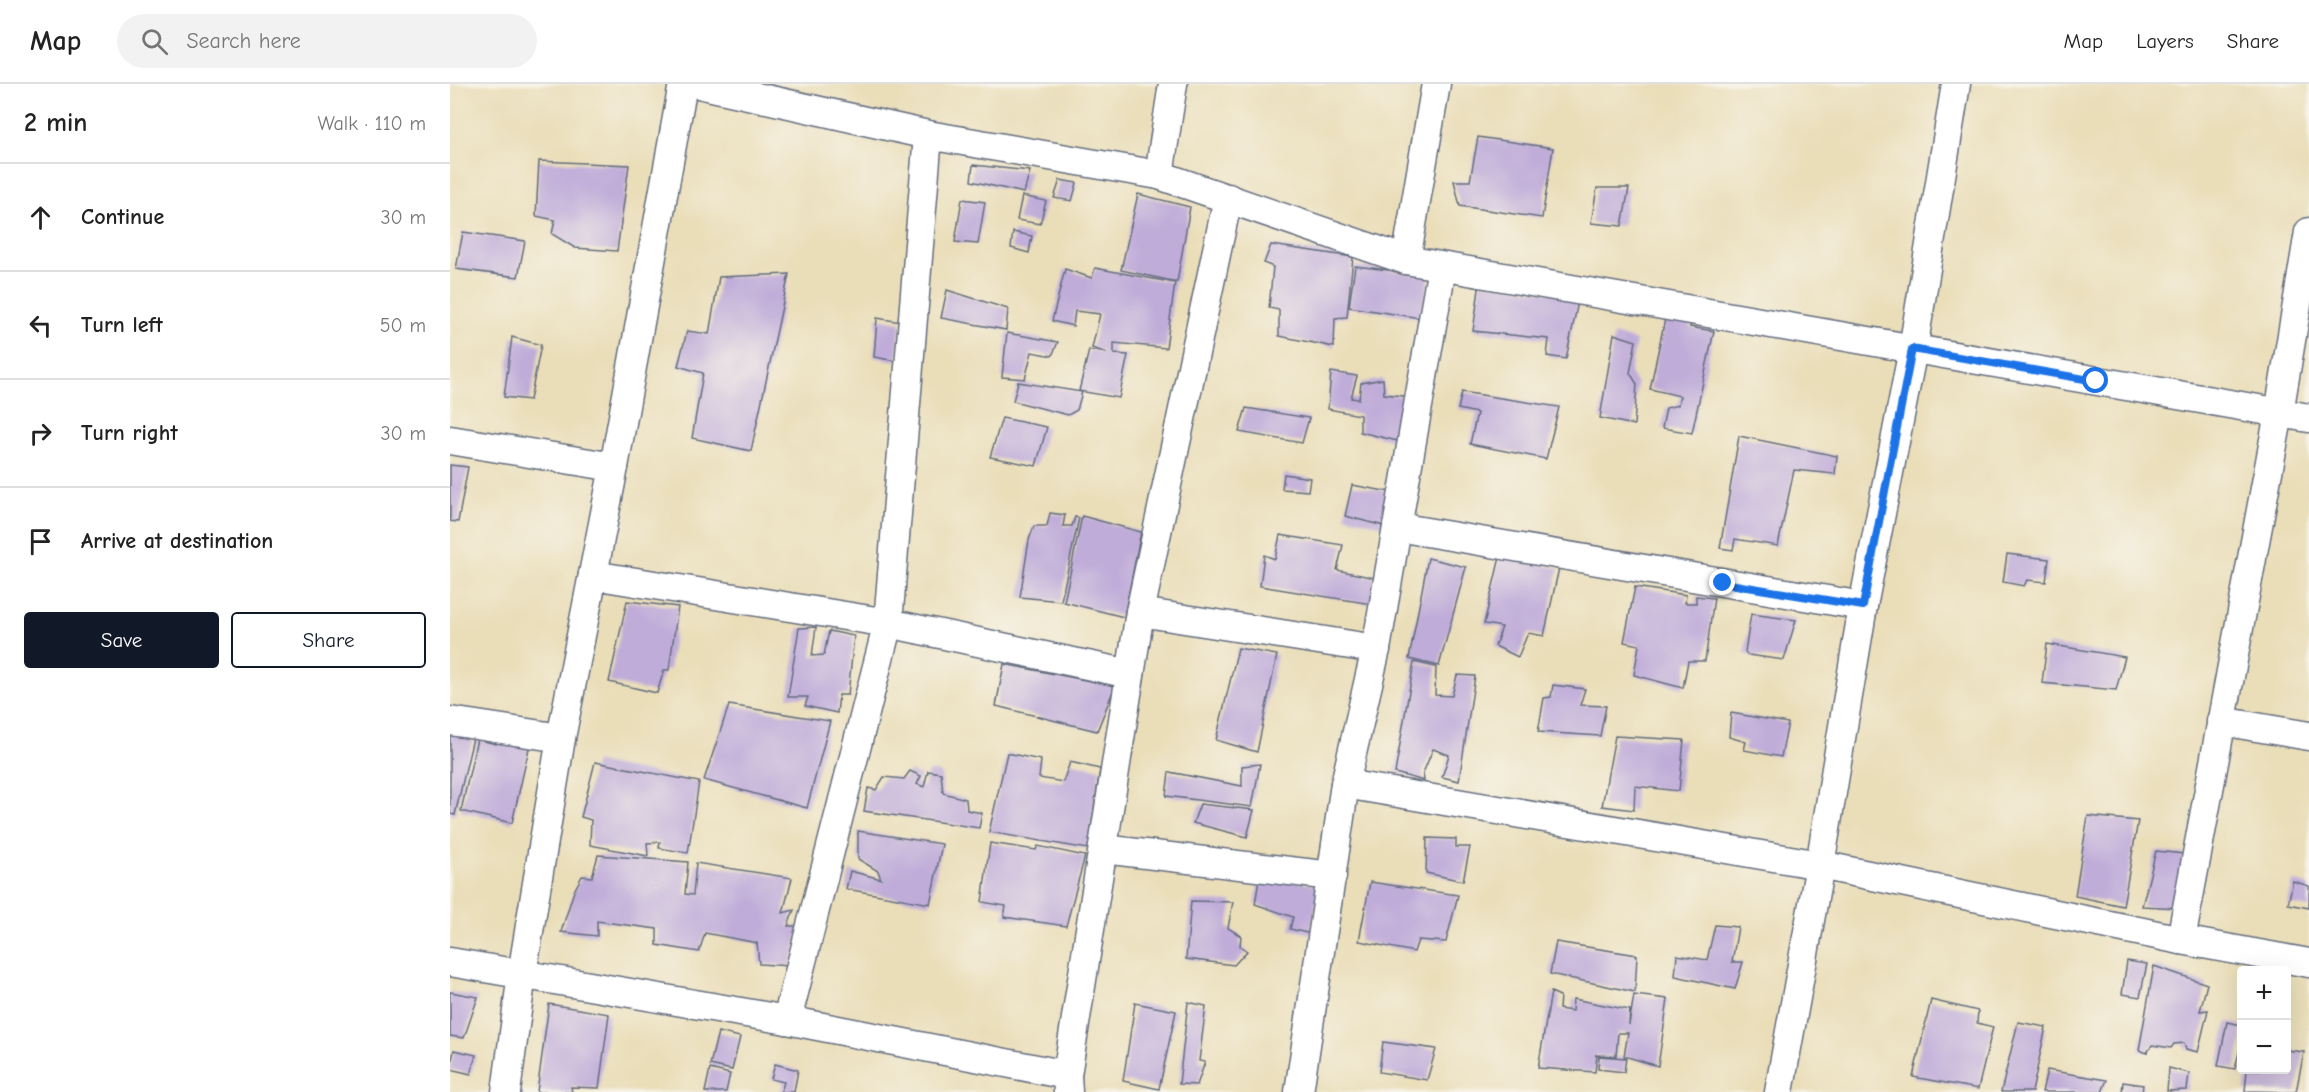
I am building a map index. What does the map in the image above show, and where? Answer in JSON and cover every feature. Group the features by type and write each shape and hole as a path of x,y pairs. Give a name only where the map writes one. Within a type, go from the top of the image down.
{"street":[{"path":"506,1092 522,974 561,738 614,467 683,84"},
{"path":"699,84 928,135 1159,175 1406,260 2309,418"},
{"path":"1159,175 1173,84"},
{"path":"1406,260 1436,84"},
{"path":"1779,1092 1863,606 1912,349 1956,84"},
{"path":"787,1020 888,623 928,135"},
{"path":"450,962 787,1020 1070,1087 1103,849 1140,612 1228,198"},
{"path":"2181,940 2279,413 2309,232"},
{"path":"1299,1092 1345,784 1376,649 1442,267"},
{"path":"450,440 614,467"},
{"path":"1397,527 1863,606"},
{"path":"593,575 888,623 1130,674"},
{"path":"1140,612 1376,649"},
{"path":"2221,721 2309,736"},
{"path":"450,722 561,738"},
{"path":"1345,784 1820,865 2181,940 2309,963"},
{"path":"1103,849 1332,876"}],"building":[{"path":"1478,137 1553,148 1542,218 1460,206 1454,181 1470,181"},
{"path":"539,161 629,165 617,251 575,248 552,234 555,220 536,216"},
{"path":"973,165 1030,171 1024,193 971,181"},
{"path":"1060,180 1077,183 1072,201 1054,198"},
{"path":"1597,188 1629,188 1622,226 1591,223"},
{"path":"1138,194 1190,207 1177,282 1121,270"},
{"path":"1022,196 1046,201 1040,224 1017,220"},
{"path":"962,199 985,202 978,244 955,242"},
{"path":"463,232 525,241 518,277 456,269"},
{"path":"1013,232 1032,236 1029,253 1011,248"},
{"path":"1271,245 1353,257 1347,317 1335,318 1334,347 1279,336 1279,310 1269,308 1273,267 1264,263"},
{"path":"1355,266 1430,275 1420,318 1349,307"},
{"path":"1095,268 1175,283 1166,348 1114,343 1114,354 1128,355 1119,398 1079,391 1089,350 1107,353 1092,348 1100,314 1075,311 1073,326 1052,321 1065,269 1092,278"},
{"path":"789,274 751,451 692,438 703,373 678,366 687,331 709,334 719,277"},
{"path":"1480,282 1579,297 1566,359 1547,356 1549,339 1473,331"},
{"path":"947,290 1008,309 1006,330 941,318"},
{"path":"1666,314 1690,317 1690,327 1714,331 1692,433 1662,428 1666,408 1678,405 1680,396 1650,389"},
{"path":"877,318 901,322 896,361 874,357"},
{"path":"1007,333 1058,342 1052,356 1032,352 1025,379 1002,377"},
{"path":"1614,334 1636,341 1630,373 1637,384 1634,425 1600,418"},
{"path":"512,337 541,345 530,400 504,397"},
{"path":"1331,372 1357,376 1351,398 1359,399 1361,383 1383,379 1384,394 1413,397 1406,443 1360,432 1360,415 1328,409"},
{"path":"1018,382 1082,392 1077,410 1068,415 1013,401"},
{"path":"1462,392 1559,407 1546,459 1470,444 1477,413 1458,409"},
{"path":"1246,408 1309,418 1302,443 1239,432"},
{"path":"1002,418 1047,427 1036,466 990,457"},
{"path":"1739,436 1837,456 1835,474 1794,470 1778,546 1735,539 1733,550 1720,548"},
{"path":"450,465 468,467 458,522 450,521"},
{"path":"1284,474 1310,478 1308,491 1282,489"},
{"path":"1352,485 1396,493 1384,526 1345,516"},
{"path":"1050,513 1065,515 1063,526 1072,526 1075,517 1079,518 1061,601 1020,597 1029,540 1034,526 1047,526"},
{"path":"1082,516 1141,532 1124,617 1064,602"},
{"path":"1280,535 1343,545 1337,570 1375,578 1371,604 1260,586 1264,555 1275,559"},
{"path":"2007,554 2049,559 2046,582 2027,580 2024,586 2003,582"},
{"path":"1500,557 1559,568 1544,636 1528,633 1518,657 1495,646 1502,627 1484,624"},
{"path":"1428,558 1466,567 1439,666 1409,659"},
{"path":"1635,587 1686,595 1685,603 1696,603 1696,596 1714,598 1705,661 1688,661 1683,688 1634,675 1639,645 1624,642"},
{"path":"627,601 678,607 669,670 664,670 657,693 609,682"},
{"path":"1751,614 1796,620 1784,660 1748,655 1745,652"},
{"path":"816,627 812,656 824,655 829,631 854,636 848,695 839,695 837,713 805,706 808,697 788,697 799,628"},
{"path":"2047,644 2125,657 2116,690 2042,683"},
{"path":"1238,648 1277,655 1257,752 1216,740"},
{"path":"1414,662 1436,667 1435,695 1452,696 1457,675 1475,676 1459,781 1442,777 1449,755 1433,749 1423,773 1424,781 1395,773"},
{"path":"1004,664 1115,686 1097,731 996,706"},
{"path":"1553,685 1585,689 1580,705 1606,706 1600,736 1538,732 1544,698 1551,697"},
{"path":"729,705 830,721 807,808 704,780"},
{"path":"1731,713 1788,723 1781,757 1744,750 1746,742 1729,737"},
{"path":"450,732 473,738 455,815 450,814"},
{"path":"1615,736 1684,740 1679,791 1635,786 1634,810 1602,806"},
{"path":"498,737 530,744 512,823 461,811 477,739 496,744"},
{"path":"1007,753 1041,760 1039,778 1063,782 1070,762 1100,769 1088,849 989,832"},
{"path":"595,762 699,782 688,853 659,848 660,842 647,843 648,856 590,845 591,820 581,817"},
{"path":"1260,764 1252,807 1166,796 1169,772 1242,786 1242,766"},
{"path":"910,771 921,776 917,784 924,787 928,771 941,773 943,793 966,799 967,810 982,813 979,828 864,811 868,788 876,790 884,777 904,779"},
{"path":"1200,804 1254,810 1247,837 1193,823"},
{"path":"2088,816 2138,821 2123,906 2075,896"},
{"path":"858,831 942,844 930,904 846,889 850,871 881,879 878,871 858,859"},
{"path":"1427,838 1456,839 1456,847 1470,847 1463,881 1426,873"},
{"path":"990,843 1036,850 1038,846 1085,856 1066,926 1004,917 1006,906 982,902"},
{"path":"2156,851 2184,854 2179,908 2142,906"},
{"path":"598,855 688,862 685,894 693,895 696,863 792,878 783,913 794,910 788,926 800,926 791,966 759,964 757,943 705,933 699,952 657,945 657,929 597,921 597,936 561,932 574,891 582,876 592,877"},
{"path":"1260,874 1319,886 1311,934 1290,929 1293,917 1255,904"},
{"path":"2293,881 2309,886 2309,908 2288,904"},
{"path":"1370,882 1458,895 1446,942 1418,940 1414,952 1359,941"},
{"path":"1191,901 1233,902 1228,928 1241,936 1240,946 1247,951 1234,965 1186,959"},
{"path":"1715,925 1738,927 1732,962 1743,962 1735,989 1675,976 1677,955 1707,960"},
{"path":"1556,942 1637,955 1635,992 1550,974"},
{"path":"2127,961 2147,964 2140,997 2122,994"},
{"path":"2154,966 2207,984 2200,1011 2208,1010 2198,1052 2186,1049 2184,1043 2174,1044 2171,1048 2152,1045 2147,1053 2139,1050"},
{"path":"450,992 478,997 464,1038 450,1036"},
{"path":"1551,992 1560,996 1559,1009 1572,1011 1573,999 1630,1010 1629,1025 1634,995 1668,999 1658,1066 1624,1056 1628,1033 1618,1033 1616,1056 1595,1055 1597,1056 1595,1072 1538,1068"},
{"path":"1931,1000 1978,1011 1977,1023 1993,1027 1978,1089 1913,1077"},
{"path":"1188,1002 1206,1006 1199,1061 1205,1062 1197,1085 1179,1084"},
{"path":"1135,1003 1176,1011 1159,1089 1123,1081"},
{"path":"549,1004 609,1014 599,1088 571,1087 572,1092 537,1092"},
{"path":"2018,1022 2046,1027 2032,1092 2001,1092"},
{"path":"2227,1022 2237,1024 2235,1069 2218,1066"},
{"path":"718,1032 740,1037 732,1070 710,1065"},
{"path":"1383,1042 1436,1049 1427,1080 1379,1072"},
{"path":"454,1050 476,1055 471,1074 450,1069"},
{"path":"2291,1051 2304,1052 2296,1092 2245,1091 2247,1074 2291,1074"},
{"path":"1599,1056 1626,1058 1624,1072 1598,1069"},
{"path":"775,1064 798,1070 794,1092 781,1092 784,1082 771,1079"},
{"path":"2169,1068 2189,1073 2187,1090 2167,1091"},
{"path":"710,1069 730,1074 726,1092 705,1092"},
{"path":"2047,1070 2107,1080 2102,1092 2042,1092"},
{"path":"2123,1082 2143,1085 2142,1092 2122,1092"}],"route":[{"path":"1723,583 1863,606 1912,349 2096,381"}]}
